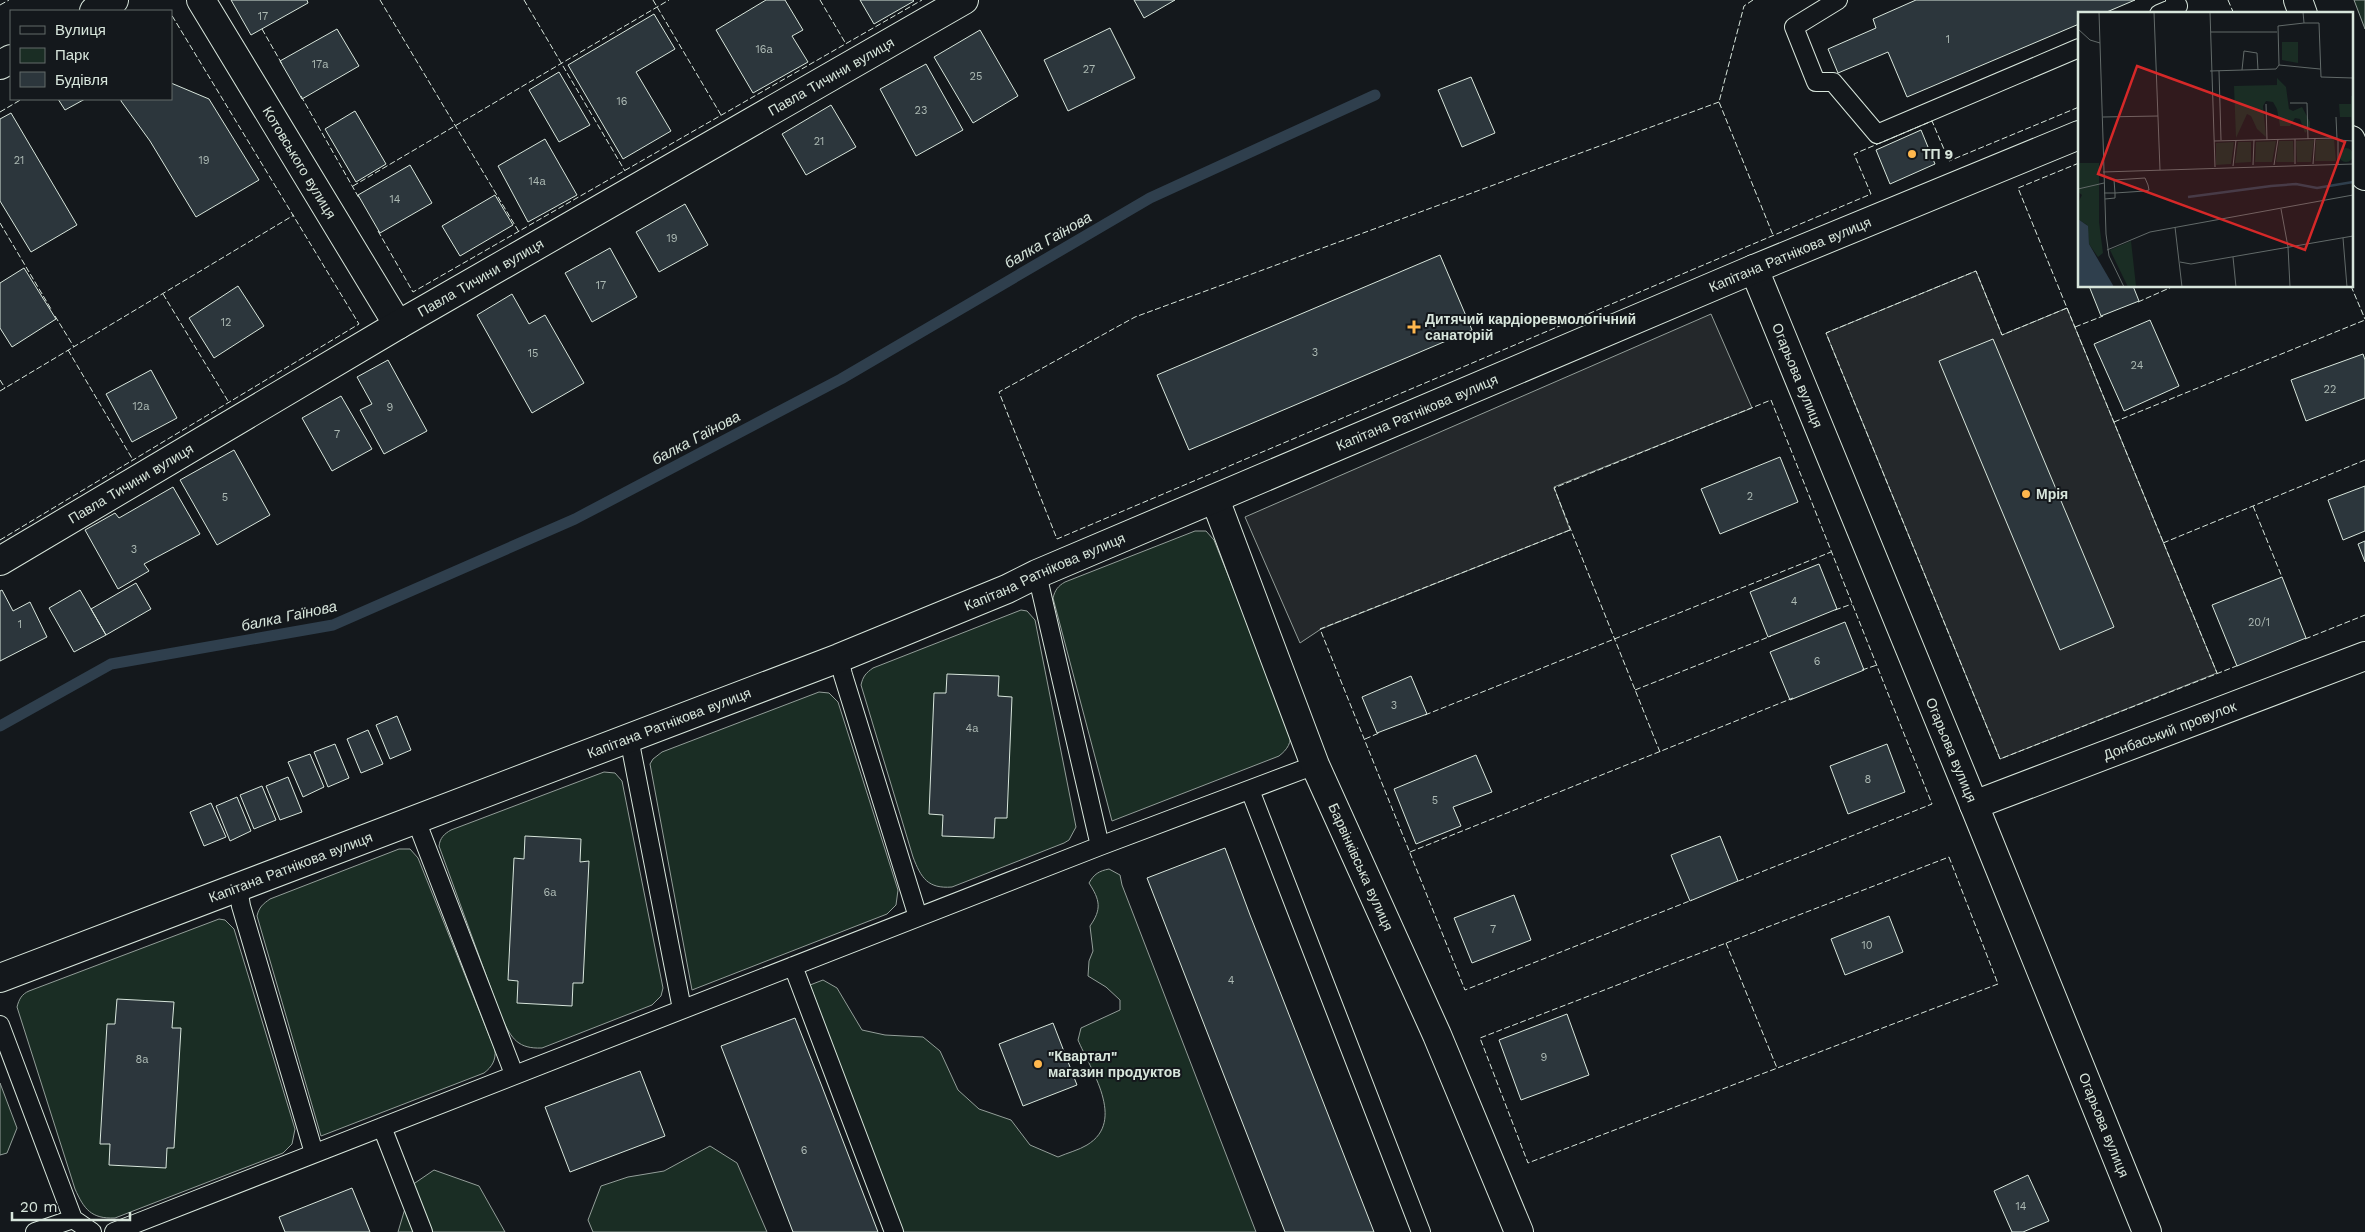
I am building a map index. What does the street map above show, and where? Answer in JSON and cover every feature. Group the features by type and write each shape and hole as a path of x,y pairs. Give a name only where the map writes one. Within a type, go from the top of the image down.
{"street":[{"path":"96,10 114,0"},
{"name":"Котовського вулиця","path":"201,0 398,325"},
{"name":"Павла Тичини вулиця","path":"0,561 398,325 964,0"},
{"path":"2298,0 2302,12"},
{"name":"Капітана Ратнікова вулиця","path":"0,978 839,658 1007,589 1037,574 1754,269 2078,135"},
{"path":"2352,143 2365,176"},
{"name":"Огарьова вулиця","path":"1754,269 2147,1232"},
{"name":"Барвінківська вулиця","path":"1215,499 1315,765 1437,1035 1519,1232"},
{"name":"Донбаський провулок","path":"1974,805 2365,656"}],"lane":[{"path":"1838,0 1794,27 1816,82 1833,82 1878,134 2078,48"},
{"path":"2164,12 2178,6 2176,0"},
{"path":"1037,574 1100,846"},
{"path":"839,658 918,916"},
{"path":"629,738 682,1009"},
{"path":"114,1232 918,916 1315,765"},
{"path":"1250,790 1421,1232"},
{"path":"416,820 514,1074"},
{"path":"238,888 241,906 314,1153"},
{"path":"793,966 894,1232"},
{"path":"0,1026 73,1219 92,1232"},
{"path":"382,1127 423,1232"},
{"path":"35,1232 73,1219"}],"green space":[{"path":"2354,0 2365,0 2365,29"},
{"path":"1195,531 1206,531 1214,540 1291,732 1290,743 1279,756 1112,821 1053,598 1057,588 1065,582"},
{"path":"1021,610 1027,611 1035,620 1076,827 1069,840 1064,843 952,887 937,886 926,881 913,857 861,685 865,675 873,668"},
{"path":"819,692 829,693 838,702 898,890 896,905 887,914 692,990 650,764 662,752"},
{"path":"604,772 615,773 622,781 663,988 661,996 652,1005 542,1048 527,1047 521,1045 513,1037 502,1019 439,846 443,836 451,830"},
{"path":"399,849 410,849 418,858 495,1050 494,1060 484,1073 321,1136 257,916 262,906 270,899"},
{"path":"1109,869 1120,875 1122,885 1256,1232 901,1232 810,985 823,980 837,988 862,1030 885,1035 923,1037 940,1051 958,1090 979,1109 1011,1120 1030,1145 1058,1157 1077,1150 1087,1145 1099,1135 1104,1123 1105,1109 1097,1080 1078,1040 1081,1028 1120,1010 1120,1000 1106,987 1088,976 1089,961 1093,951 1090,926 1098,909 1095,894 1089,883 1097,873"},
{"path":"219,919 225,920 234,929 295,1129 292,1144 283,1153 115,1218 94,1215 85,1207 75,1189 17,1007 19,1002 23,995 29,991"},
{"path":"0,1083 17,1128 7,1153 0,1155"},
{"path":"710,1146 737,1163 767,1232 593,1232 588,1220 601,1186 628,1177 664,1171"},
{"path":"434,1170 479,1186 505,1232 398,1232 412,1185"}],"shaded area":[{"path":"1976,271 2002,335 2067,308 2217,673 2000,759 1826,333"},
{"path":"1711,314 1752,408 1554,487 1570,530 1321,629 1300,643 1245,517"}],"building":[{"path":"231,0 307,0 308,3 251,35"},
{"path":"766,0 785,0 803,30 792,36 808,62 753,93 716,30"},
{"path":"860,0 913,0 914,1 874,24"},
{"path":"1134,0 1175,0 1144,18"},
{"path":"1916,0 2135,0 2107,12 2078,12 2078,24 1907,97 1888,52 1838,73 1828,49 1876,28 1873,19"},
{"path":"654,14 675,49 636,72 671,131 623,159 568,65"},
{"path":"1110,28 1135,78 1068,111 1044,60"},
{"path":"337,29 359,66 302,99 280,61"},
{"path":"980,30 1018,96 973,123 934,57"},
{"path":"926,64 963,130 916,156 880,89"},
{"path":"559,72 590,125 559,142 529,90"},
{"path":"1471,77 1495,133 1462,147 1438,90"},
{"path":"172,83 209,99 259,180 196,217 150,141 121,101 172,100"},
{"path":"59,100 83,100 65,110"},
{"path":"831,105 856,147 806,175 782,134"},
{"path":"355,111 386,164 356,182 325,129"},
{"path":"11,113 77,225 31,252 0,201 0,119"},
{"path":"1921,130 1935,164 1890,184 1876,150"},
{"path":"545,139 577,195 528,222 498,166"},
{"path":"410,165 432,203 380,233 358,195"},
{"path":"495,195 513,225 460,256 442,226"},
{"path":"685,204 708,245 659,272 636,232"},
{"path":"610,248 637,297 592,322 565,273"},
{"path":"1440,255 1472,330 1189,450 1157,375"},
{"path":"24,268 56,319 12,347 0,328 0,283"},
{"path":"238,286 264,326 214,358 189,318"},
{"path":"2090,288 2134,288 2139,301 2101,316"},
{"path":"512,294 529,324 545,315 584,383 532,413 477,315"},
{"path":"2150,320 2179,386 2124,411 2094,344"},
{"name":"Мрія","path":"1993,339 2114,627 2060,650 1939,361"},
{"path":"2363,354 2365,360 2365,398 2306,421 2291,380"},
{"path":"388,360 427,431 384,454 360,410 372,404 357,377"},
{"path":"151,370 177,418 132,442 106,394"},
{"path":"341,396 372,449 332,471 302,418"},
{"path":"234,450 270,515 217,545 180,480"},
{"path":"1780,457 1798,502 1720,534 1701,489"},
{"path":"2365,486 2365,531 2343,540 2328,500"},
{"path":"173,487 200,534 144,564 149,571 118,589 85,530 115,513 119,518"},
{"path":"2365,541 2365,562 2358,544"},
{"path":"1819,564 1837,609 1768,637 1750,592"},
{"path":"2282,577 2306,638 2237,666 2212,605"},
{"path":"136,583 151,609 106,635 91,609"},
{"path":"2,590 13,611 30,602 47,637 0,661 0,591"},
{"path":"80,590 106,635 74,652 49,608"},
{"path":"1845,622 1864,670 1790,700 1770,652"},
{"path":"947,674 999,676 998,696 1012,697 1007,818 995,818 994,838 942,836 943,815 929,814 934,693 946,693"},
{"path":"1411,676 1427,714 1377,733 1362,697"},
{"path":"397,716 411,750 390,759 376,725"},
{"path":"368,730 383,764 361,773 347,739"},
{"path":"335,744 349,778 328,787 314,752"},
{"path":"1887,744 1905,792 1848,814 1830,766"},
{"path":"310,754 324,787 303,797 288,762"},
{"path":"1476,755 1492,792 1453,807 1461,826 1416,844 1394,789"},
{"path":"288,777 302,812 280,820 266,786"},
{"path":"262,786 276,820 254,829 240,795"},
{"path":"237,797 251,831 230,841 216,806"},
{"path":"211,803 226,837 204,846 190,812"},
{"path":"525,836 581,839 580,862 589,861 583,983 573,983 572,1006 517,1003 518,981 508,980 514,858 524,859"},
{"path":"1720,836 1738,881 1690,901 1671,855"},
{"path":"1225,848 1374,1232 1285,1232 1147,878"},
{"path":"1514,895 1531,940 1472,963 1454,918"},
{"path":"1889,916 1903,952 1845,975 1831,939"},
{"path":"117,999 174,1002 172,1028 181,1028 174,1148 167,1148 166,1168 109,1165 110,1144 100,1144 107,1024 115,1024"},
{"path":"1567,1014 1589,1075 1521,1100 1499,1040"},
{"path":"795,1018 878,1232 793,1232 721,1046"},
{"name":"\"Квартал\" магазин продуктов","path":"1053,1023 1077,1085 1023,1106 999,1044"},
{"path":"640,1071 665,1136 570,1172 545,1107"},
{"path":"2028,1175 2049,1221 2023,1232 2012,1232 1994,1191"},
{"path":"352,1188 370,1232 285,1232 279,1217"}],"waterway":[{"name":"балка Гаїнова","path":"0,726 111,664 333,625 575,519 841,379 1150,198 1375,95"}],"fence":[{"path":"0,5 9,0"},
{"path":"380,0 519,232"},
{"path":"524,0 625,171"},
{"path":"653,0 721,115"},
{"path":"353,186 669,0"},
{"path":"820,0 846,44"},
{"path":"378,231 413,292 922,0"},
{"path":"1753,0 1744,6 1719,102 1773,235"},
{"path":"2228,0 2233,12"},
{"path":"0,540 359,324 172,16"},
{"path":"262,29 282,64"},
{"path":"301,96 359,198"},
{"path":"0,112 20,100"},
{"path":"1719,102 1135,317 999,392 1057,539 1871,194 1854,154 1932,121 1949,161 2078,107"},
{"path":"2078,163 2018,188 2067,308 2002,335 1976,271 1826,333 2000,759 2239,665"},
{"path":"0,391 294,215"},
{"path":"0,223 51,309"},
{"path":"2138,302 2170,288"},
{"path":"2352,288 2365,319"},
{"path":"163,294 228,401"},
{"path":"2067,308 2217,673"},
{"path":"55,316 74,347"},
{"path":"2075,327 2103,316"},
{"path":"2114,422 2365,320"},
{"path":"68,350 133,460"},
{"path":"0,380 5,388"},
{"path":"1660,752 1554,488 1771,400 1932,804 1736,882"},
{"path":"2163,543 2365,460"},
{"path":"2253,506 2282,577"},
{"path":"1570,530 1320,629 1465,990 1692,900"},
{"path":"1425,715 1831,552"},
{"path":"1835,610 1852,604"},
{"path":"2305,639 2365,615"},
{"path":"1635,690 1771,636"},
{"path":"1862,670 1877,665"},
{"path":"1410,852 1793,698"},
{"path":"1365,739 1379,733"},
{"path":"1949,857 1998,984 1528,1163 1480,1038 1949,857"},
{"path":"1726,943 1777,1068"}],"place":[{"name":"ТП 9","path":"1912,154"},
{"name":"Дитячий кардіоревмологічний санаторій","path":"1414,327"},
{"name":"Мрія","path":"2026,494"},
{"name":"\"Квартал\" магазин продуктов","path":"1038,1064"}]}
